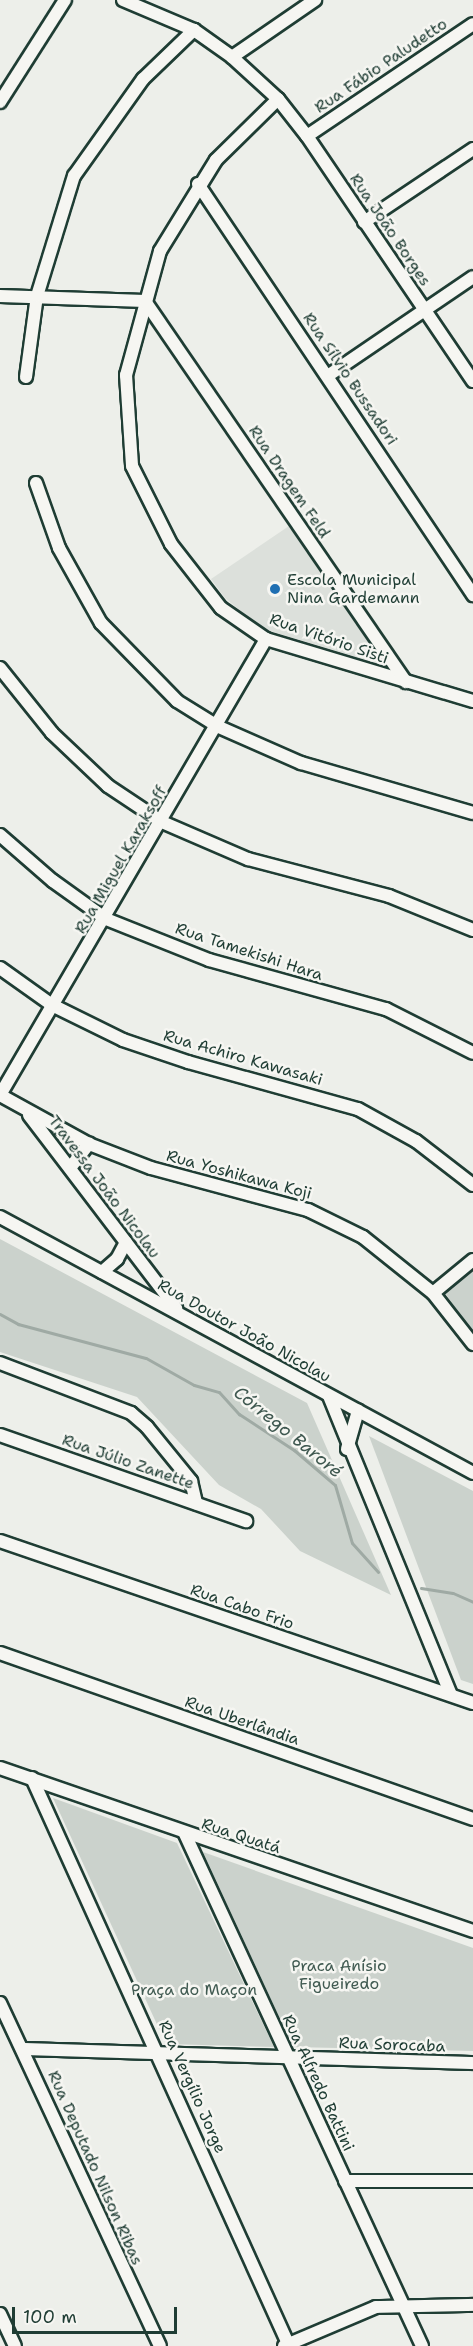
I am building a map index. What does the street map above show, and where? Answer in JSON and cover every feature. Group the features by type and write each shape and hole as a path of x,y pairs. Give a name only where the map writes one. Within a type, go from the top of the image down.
{"street":[{"path":"0,102 65,0"},
{"name":"Rua João Borges","path":"123,0 194,30 232,57 278,99 307,135 473,381"},
{"path":"232,57 315,0"},
{"name":"Rua Fábio Paludetto","path":"307,135 473,24"},
{"path":"27,377 37,297 74,176 143,79 194,30"},
{"name":"Rua Vitório Sisti","path":"278,99 216,160 198,184 160,251 144,301 126,375 132,465 171,544 221,608 266,639 473,701"},
{"path":"364,222 473,149"},
{"name":"Rua Sílvio Bussadori","path":"198,184 329,375 473,595"},
{"path":"329,375 473,277"},
{"path":"0,296 144,301"},
{"name":"Rua Dragem Feld","path":"144,301 406,682"},
{"path":"36,483 59,548 101,623 177,701 219,727 300,763 473,813"},
{"name":"Rua Miguel Karaksoff","path":"0,1095 219,727 266,639"},
{"path":"0,668 52,733 108,786 162,822 248,859 389,896 473,930"},
{"name":"Rua Tamekishi Hara","path":"0,835 53,881 106,920 209,960 386,1009 473,1053"},
{"name":"Rua Achiro Kawasaki","path":"0,968 52,1005 123,1040 188,1062 358,1109 416,1141 473,1185"},
{"name":"Rua Yoshikawa Koji","path":"0,1095 89,1144 151,1168 308,1210 363,1237 433,1293 473,1344"},
{"name":"Travessa João Nicolau","path":"24,1109 180,1313"},
{"path":"70,1168 89,1144"},
{"name":"Rua Doutor João Nicolau","path":"0,1217 473,1473"},
{"path":"102,1272 117,1259 126,1242"},
{"path":"433,1293 473,1260"},
{"path":"0,1363 130,1413 147,1427 191,1481 196,1503"},
{"path":"329,1396 347,1449 451,1695"},
{"path":"347,1449 358,1411"},
{"name":"Rua Júlio Zanette","path":"0,1435 246,1521"},
{"name":"Rua Cabo Frio","path":"0,1541 473,1703"},
{"name":"Rua Uberlândia","path":"0,1653 473,1819"},
{"name":"Rua Quatá","path":"0,1768 185,1834 473,1931"},
{"name":"Rua Vergílio Jorge","path":"32,1779 160,2055 287,2345"},
{"name":"Rua Alfredo Battini","path":"185,1834 422,2346"},
{"name":"Rua Deputado Nilson Ribas","path":"0,2003 23,2049 88,2196 160,2346"},
{"name":"Rua Sorocaba","path":"23,2049 473,2063"},
{"path":"345,2181 473,2181"},
{"path":"287,2345 376,2307 402,2304 473,2305"},
{"path":"0,2314 15,2346"}],"shaded area":[{"name":"Escola Municipal Nina Gardemann","path":"289,526 383,663 381,666 303,645 259,626 225,598 211,579"}],"green space":[{"path":"0,1239 307,1403 391,1595 300,1551 261,1509 219,1485 137,1397 0,1352"},
{"path":"473,1270 473,1333 445,1293"},
{"path":"369,1436 473,1491 473,1684 461,1680"},
{"name":"Praça do Maçon","path":"53,1798 177,1843 274,2047 166,2044"},
{"name":"Praca Anísio Figueiredo","path":"203,1852 473,1948 473,2051 293,2047"}],"waterway":[{"name":"Córrego Baroré","path":"0,1314 18,1324 146,1358 194,1385 219,1392 239,1414 294,1450 335,1485 352,1543 378,1572"},
{"name":"Córrego Baroré","path":"421,1588 453,1593 473,1602"}],"place":[{"name":"Escola Municipal Nina Gardemann","path":"275,589"}]}
